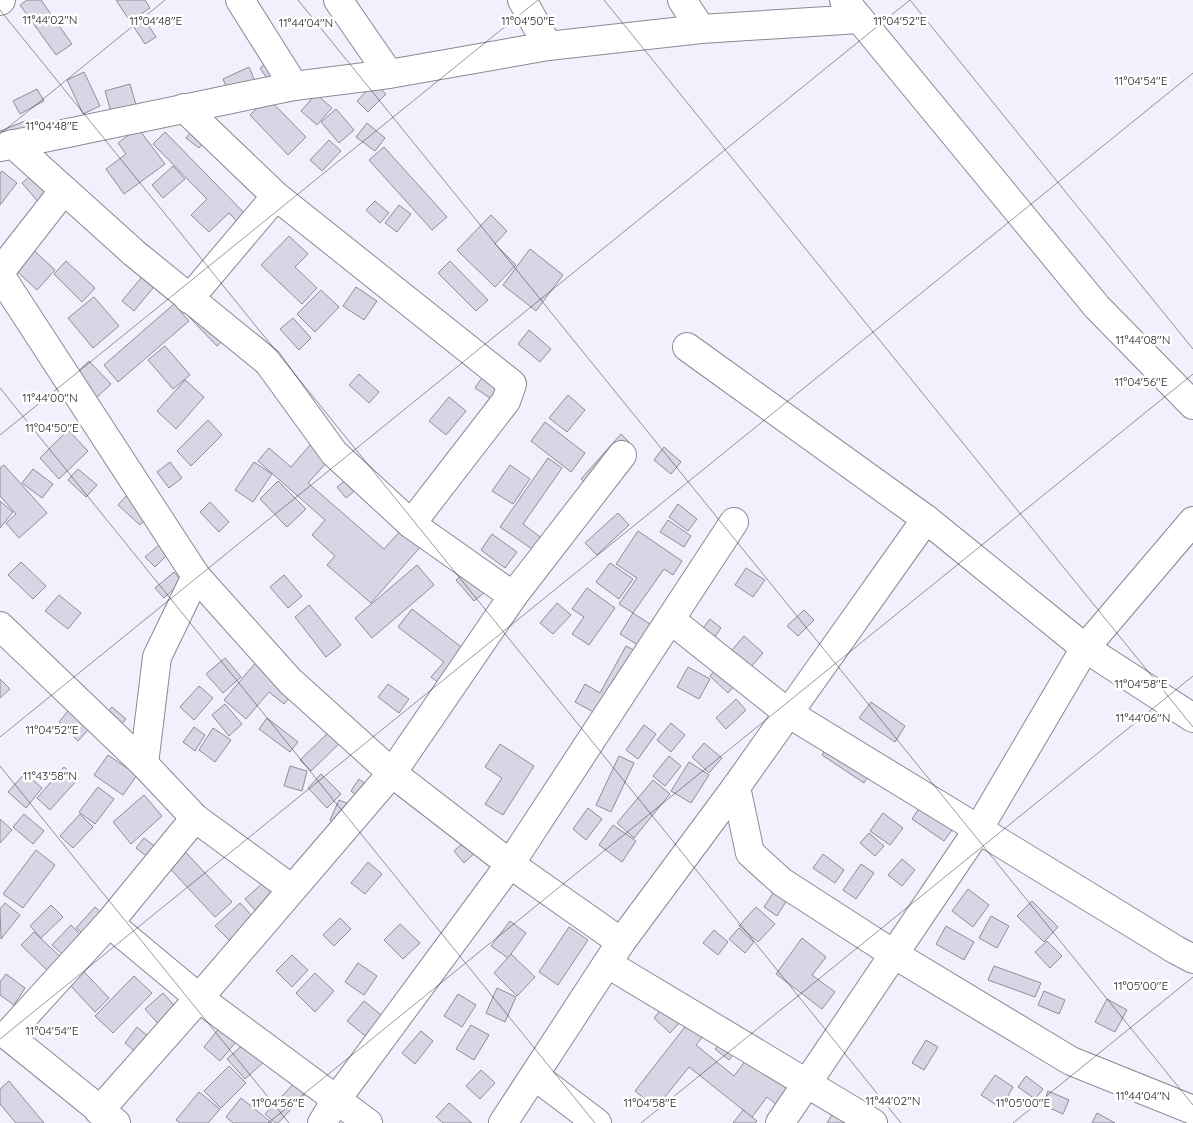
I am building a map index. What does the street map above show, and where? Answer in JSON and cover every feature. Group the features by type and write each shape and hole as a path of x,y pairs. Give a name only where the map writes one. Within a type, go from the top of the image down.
{"street":[{"path":"240,0 294,86"},
{"path":"338,0 389,74"},
{"path":"522,0 548,46"},
{"path":"682,0 701,29"},
{"path":"7,145 294,86 389,74 548,46 852,10 1097,306 1193,405"},
{"path":"184,108 276,196 512,384 506,401 411,524"},
{"path":"7,145 64,190 188,299 268,362 334,453 411,524 513,596"},
{"path":"64,190 0,273 196,576 290,681 392,773 510,864 614,953 806,1084 874,1123"},
{"path":"188,299 276,196"},
{"path":"687,347 926,519 1085,648 1193,718"},
{"path":"195,818 109,923 7,1035 108,1117 199,998 392,773 513,596 622,455"},
{"path":"503,1123 614,953 736,787 926,519"},
{"path":"780,1123 892,954 979,828 1085,648 1193,521"},
{"path":"322,1123 336,1100 510,864 734,522"},
{"path":"144,764 157,657 196,576"},
{"path":"671,620 788,713 1193,959"},
{"path":"0,626 144,764 195,818 292,888"},
{"path":"736,787 750,853 782,882 892,954 1072,1061 1193,1110"},
{"path":"109,923 199,998 368,1123"},
{"path":"535,1076 597,1123"}],"building":[{"path":"27,0 41,0 72,44 56,55 20,5"},
{"path":"116,0 145,0 150,8 141,14 156,37 145,44"},
{"path":"285,51 293,63 268,80 260,68"},
{"path":"249,67 255,81 229,93 223,79"},
{"path":"84,72 100,106 83,114 67,80"},
{"path":"374,83 386,94 368,112 357,101"},
{"path":"130,84 136,105 111,112 105,91"},
{"path":"37,89 44,101 20,114 13,101"},
{"path":"316,94 332,108 317,125 301,111"},
{"path":"268,98 306,137 288,155 250,115"},
{"path":"336,109 354,130 339,143 321,122"},
{"path":"203,117 215,127 199,148 186,138"},
{"path":"25,121 31,136 0,137 0,131"},
{"path":"367,123 385,138 375,151 356,137"},
{"path":"138,128 165,164 124,194 106,169 126,154 118,143"},
{"path":"165,132 255,224 247,232 229,213 209,232 191,215 207,199 153,144"},
{"path":"329,140 341,151 322,171 310,160"},
{"path":"384,147 447,217 432,230 369,160"},
{"path":"44,164 68,191 46,211 22,183"},
{"path":"173,166 185,179 163,198 152,185"},
{"path":"2,171 17,183 0,205 0,173"},
{"path":"375,201 389,213 380,223 366,210"},
{"path":"399,205 411,214 397,232 385,223"},
{"path":"491,215 507,231 495,244 516,265 495,287 457,250"},
{"path":"289,236 308,254 295,267 317,288 302,304 261,265"},
{"path":"26,243 55,270 37,290 8,263"},
{"path":"530,249 563,275 536,311 503,285"},
{"path":"66,261 95,288 82,302 54,274"},
{"path":"450,261 488,300 476,311 438,273"},
{"path":"150,267 162,277 134,311 122,301"},
{"path":"356,287 377,301 364,320 343,306"},
{"path":"321,290 339,307 315,332 297,314"},
{"path":"94,297 119,326 93,348 68,318"},
{"path":"204,303 232,332 217,346 189,317"},
{"path":"174,304 189,321 118,382 104,365"},
{"path":"293,318 311,338 299,350 280,329"},
{"path":"529,330 551,349 540,362 518,344"},
{"path":"165,346 190,375 173,389 148,360"},
{"path":"89,361 111,384 94,400 72,377"},
{"path":"488,369 512,385 499,404 475,388"},
{"path":"359,374 379,392 369,403 349,385"},
{"path":"185,380 204,397 176,429 157,411"},
{"path":"568,395 585,410 567,432 549,418"},
{"path":"449,397 466,411 446,435 429,421"},
{"path":"208,420 222,435 191,466 177,451"},
{"path":"545,422 585,453 571,472 531,441"},
{"path":"68,430 88,451 59,479 40,458"},
{"path":"621,434 633,446 593,490 581,479"},
{"path":"310,445 328,461 308,483 384,549 403,528 422,545 371,603 327,565 335,556 312,535 325,520 258,461 269,448 291,467"},
{"path":"664,447 681,462 671,474 654,460"},
{"path":"548,458 562,468 523,524 543,539 535,551 500,527"},
{"path":"170,462 182,478 169,488 157,472"},
{"path":"254,462 272,474 253,502 235,490"},
{"path":"4,465 47,513 19,538 6,523 16,514 0,496 0,468"},
{"path":"510,465 530,479 513,504 492,491"},
{"path":"364,466 372,477 346,498 337,487"},
{"path":"33,469 53,484 42,498 22,483"},
{"path":"78,469 97,485 86,497 68,480"},
{"path":"278,481 306,509 287,527 260,499"},
{"path":"128,494 150,514 140,525 118,505"},
{"path":"0,501 13,512 0,528"},
{"path":"210,502 229,522 219,532 200,512"},
{"path":"678,504 697,519 688,531 669,517"},
{"path":"618,513 629,525 597,555 585,543"},
{"path":"668,520 691,536 684,547 660,532"},
{"path":"638,531 682,561 673,575 664,569 633,613 619,604 637,578 616,564"},
{"path":"492,534 517,552 505,568 481,550"},
{"path":"159,545 168,554 155,567 145,557"},
{"path":"21,562 46,586 33,599 8,575"},
{"path":"477,562 496,583 474,601 456,580"},
{"path":"610,563 633,579 619,599 596,582"},
{"path":"417,565 434,585 372,638 355,618"},
{"path":"746,568 765,580 753,597 735,585"},
{"path":"174,572 182,581 164,598 155,588"},
{"path":"284,575 302,596 288,608 270,587"},
{"path":"587,588 615,608 589,645 572,634 584,617 572,609"},
{"path":"59,595 81,613 68,629 45,611"},
{"path":"557,603 571,615 553,634 540,623"},
{"path":"309,605 341,645 326,657 295,617"},
{"path":"412,609 478,660 452,693 431,677 444,662 398,627"},
{"path":"804,610 814,620 798,636 787,626"},
{"path":"633,613 667,635 654,655 620,634"},
{"path":"710,619 721,628 708,646 696,637"},
{"path":"744,636 763,653 728,693 710,676"},
{"path":"626,646 647,657 612,722 575,702 585,684 600,693"},
{"path":"225,658 241,677 223,693 206,674"},
{"path":"257,661 294,693 284,704 269,692 246,719 224,700"},
{"path":"688,667 710,679 699,699 677,687"},
{"path":"0,679 10,689 0,698"},
{"path":"388,684 409,699 399,713 378,697"},
{"path":"199,686 213,698 194,720 180,707"},
{"path":"736,699 746,710 726,729 716,718"},
{"path":"871,702 905,726 895,742 859,718"},
{"path":"225,704 242,724 229,736 212,715"},
{"path":"112,707 126,719 113,734 99,722"},
{"path":"68,711 88,730 78,741 59,722"},
{"path":"267,718 298,742 290,752 259,729"},
{"path":"671,723 685,735 671,752 657,740"},
{"path":"644,725 656,734 638,759 626,750"},
{"path":"194,727 205,735 195,751 183,742"},
{"path":"213,728 231,740 215,762 199,750"},
{"path":"330,731 341,742 311,771 300,760"},
{"path":"836,733 878,761 864,783 822,755"},
{"path":"704,743 722,758 709,773 692,757"},
{"path":"500,744 534,766 503,815 485,804 502,778 485,767"},
{"path":"108,755 137,775 123,795 94,775"},
{"path":"619,756 634,763 611,812 596,805"},
{"path":"669,756 681,766 665,786 653,776"},
{"path":"689,762 709,775 691,803 671,791"},
{"path":"290,766 307,771 302,791 284,786"},
{"path":"64,767 78,779 50,810 37,798"},
{"path":"25,773 42,788 26,808 8,792"},
{"path":"321,774 341,794 327,808 308,788"},
{"path":"359,779 373,790 364,801 351,791"},
{"path":"653,780 670,794 634,838 617,823"},
{"path":"98,787 114,799 95,824 79,812"},
{"path":"144,795 162,816 131,844 113,822"},
{"path":"927,796 960,819 944,841 912,819"},
{"path":"339,800 354,806 345,827 330,820"},
{"path":"588,808 602,819 586,840 573,829"},
{"path":"883,813 903,828 890,845 870,831"},
{"path":"24,814 44,831 33,844 13,827"},
{"path":"80,814 93,827 73,848 60,836"},
{"path":"0,819 12,830 0,843"},
{"path":"613,825 636,841 622,862 599,845"},
{"path":"869,833 884,846 875,856 860,843"},
{"path":"473,834 483,845 464,863 454,851"},
{"path":"144,838 166,855 158,865 136,848"},
{"path":"180,846 232,902 215,917 163,861"},
{"path":"36,850 55,865 23,908 3,894"},
{"path":"823,854 844,870 835,883 813,868"},
{"path":"902,859 915,870 902,886 888,875"},
{"path":"368,862 382,874 365,894 351,883"},
{"path":"861,864 874,873 856,899 843,890"},
{"path":"266,880 281,898 261,917 245,899"},
{"path":"779,884 792,892 777,916 764,907"},
{"path":"968,889 989,905 973,927 952,911"},
{"path":"1032,901 1058,927 1044,942 1017,916"},
{"path":"5,903 20,915 1,939 0,909"},
{"path":"240,903 254,918 230,941 215,926"},
{"path":"51,905 63,917 41,938 30,926"},
{"path":"95,907 107,918 89,938 76,928"},
{"path":"756,907 775,924 758,942 739,926"},
{"path":"991,916 1009,926 997,948 979,938"},
{"path":"340,918 351,929 334,946 323,935"},
{"path":"510,921 526,933 508,958 491,946"},
{"path":"400,924 420,943 403,959 384,940"},
{"path":"71,925 87,941 69,960 52,945"},
{"path":"946,926 974,942 964,960 936,944"},
{"path":"569,927 588,940 558,985 539,972"},
{"path":"739,928 754,942 745,953 729,939"},
{"path":"714,930 728,942 718,955 703,943"},
{"path":"34,932 65,961 52,975 21,945"},
{"path":"802,938 826,957 812,975 835,992 822,1009 776,974"},
{"path":"1047,941 1062,956 1050,968 1035,952"},
{"path":"511,954 535,977 517,996 494,973"},
{"path":"292,955 308,970 292,987 276,971"},
{"path":"72,959 109,998 95,1012 58,972"},
{"path":"358,963 377,976 364,995 345,982"},
{"path":"994,966 1041,983 1035,997 988,980"},
{"path":"315,973 334,991 315,1012 296,993"},
{"path":"6,974 25,988 14,1005 0,995 0,982"},
{"path":"134,976 152,993 113,1033 95,1016"},
{"path":"497,988 516,997 505,1022 486,1013"},
{"path":"1044,991 1065,1000 1059,1014 1038,1005"},
{"path":"163,993 180,1012 162,1028 145,1009"},
{"path":"458,994 476,1005 462,1027 444,1016"},
{"path":"1107,999 1127,1010 1115,1032 1095,1022"},
{"path":"364,1001 385,1018 369,1039 347,1021"},
{"path":"664,1006 681,1021 670,1033 654,1018"},
{"path":"695,1014 711,1026 696,1045 734,1076 747,1059 779,1083 785,1075 806,1091 788,1114 767,1097 752,1117 689,1067 656,1108 635,1091"},
{"path":"228,1017 245,1031 220,1061 204,1047"},
{"path":"471,1025 489,1035 474,1060 456,1049"},
{"path":"137,1027 155,1042 142,1057 125,1043"},
{"path":"258,1031 276,1051 245,1079 227,1059"},
{"path":"421,1031 433,1041 415,1064 402,1053"},
{"path":"726,1037 739,1047 729,1060 715,1049"},
{"path":"926,1040 938,1047 924,1070 912,1063"},
{"path":"229,1066 246,1083 221,1108 204,1091"},
{"path":"481,1070 495,1083 480,1099 466,1086"},
{"path":"995,1075 1013,1087 1001,1108 981,1095"},
{"path":"301,1076 313,1086 278,1123 275,1123 265,1114"},
{"path":"1026,1076 1043,1089 1035,1099 1018,1087"},
{"path":"9,1081 44,1123 16,1123 0,1104 0,1089"},
{"path":"1048,1091 1069,1100 1063,1114 1043,1105"},
{"path":"199,1092 220,1109 208,1123 180,1123 176,1120"},
{"path":"241,1098 272,1123 233,1123 226,1117"},
{"path":"449,1103 472,1123 443,1123 436,1117"},
{"path":"839,1103 853,1123 827,1123"},
{"path":"743,1110 757,1121 755,1123 733,1123"},
{"path":"1097,1113 1115,1123 1092,1123"}]}
